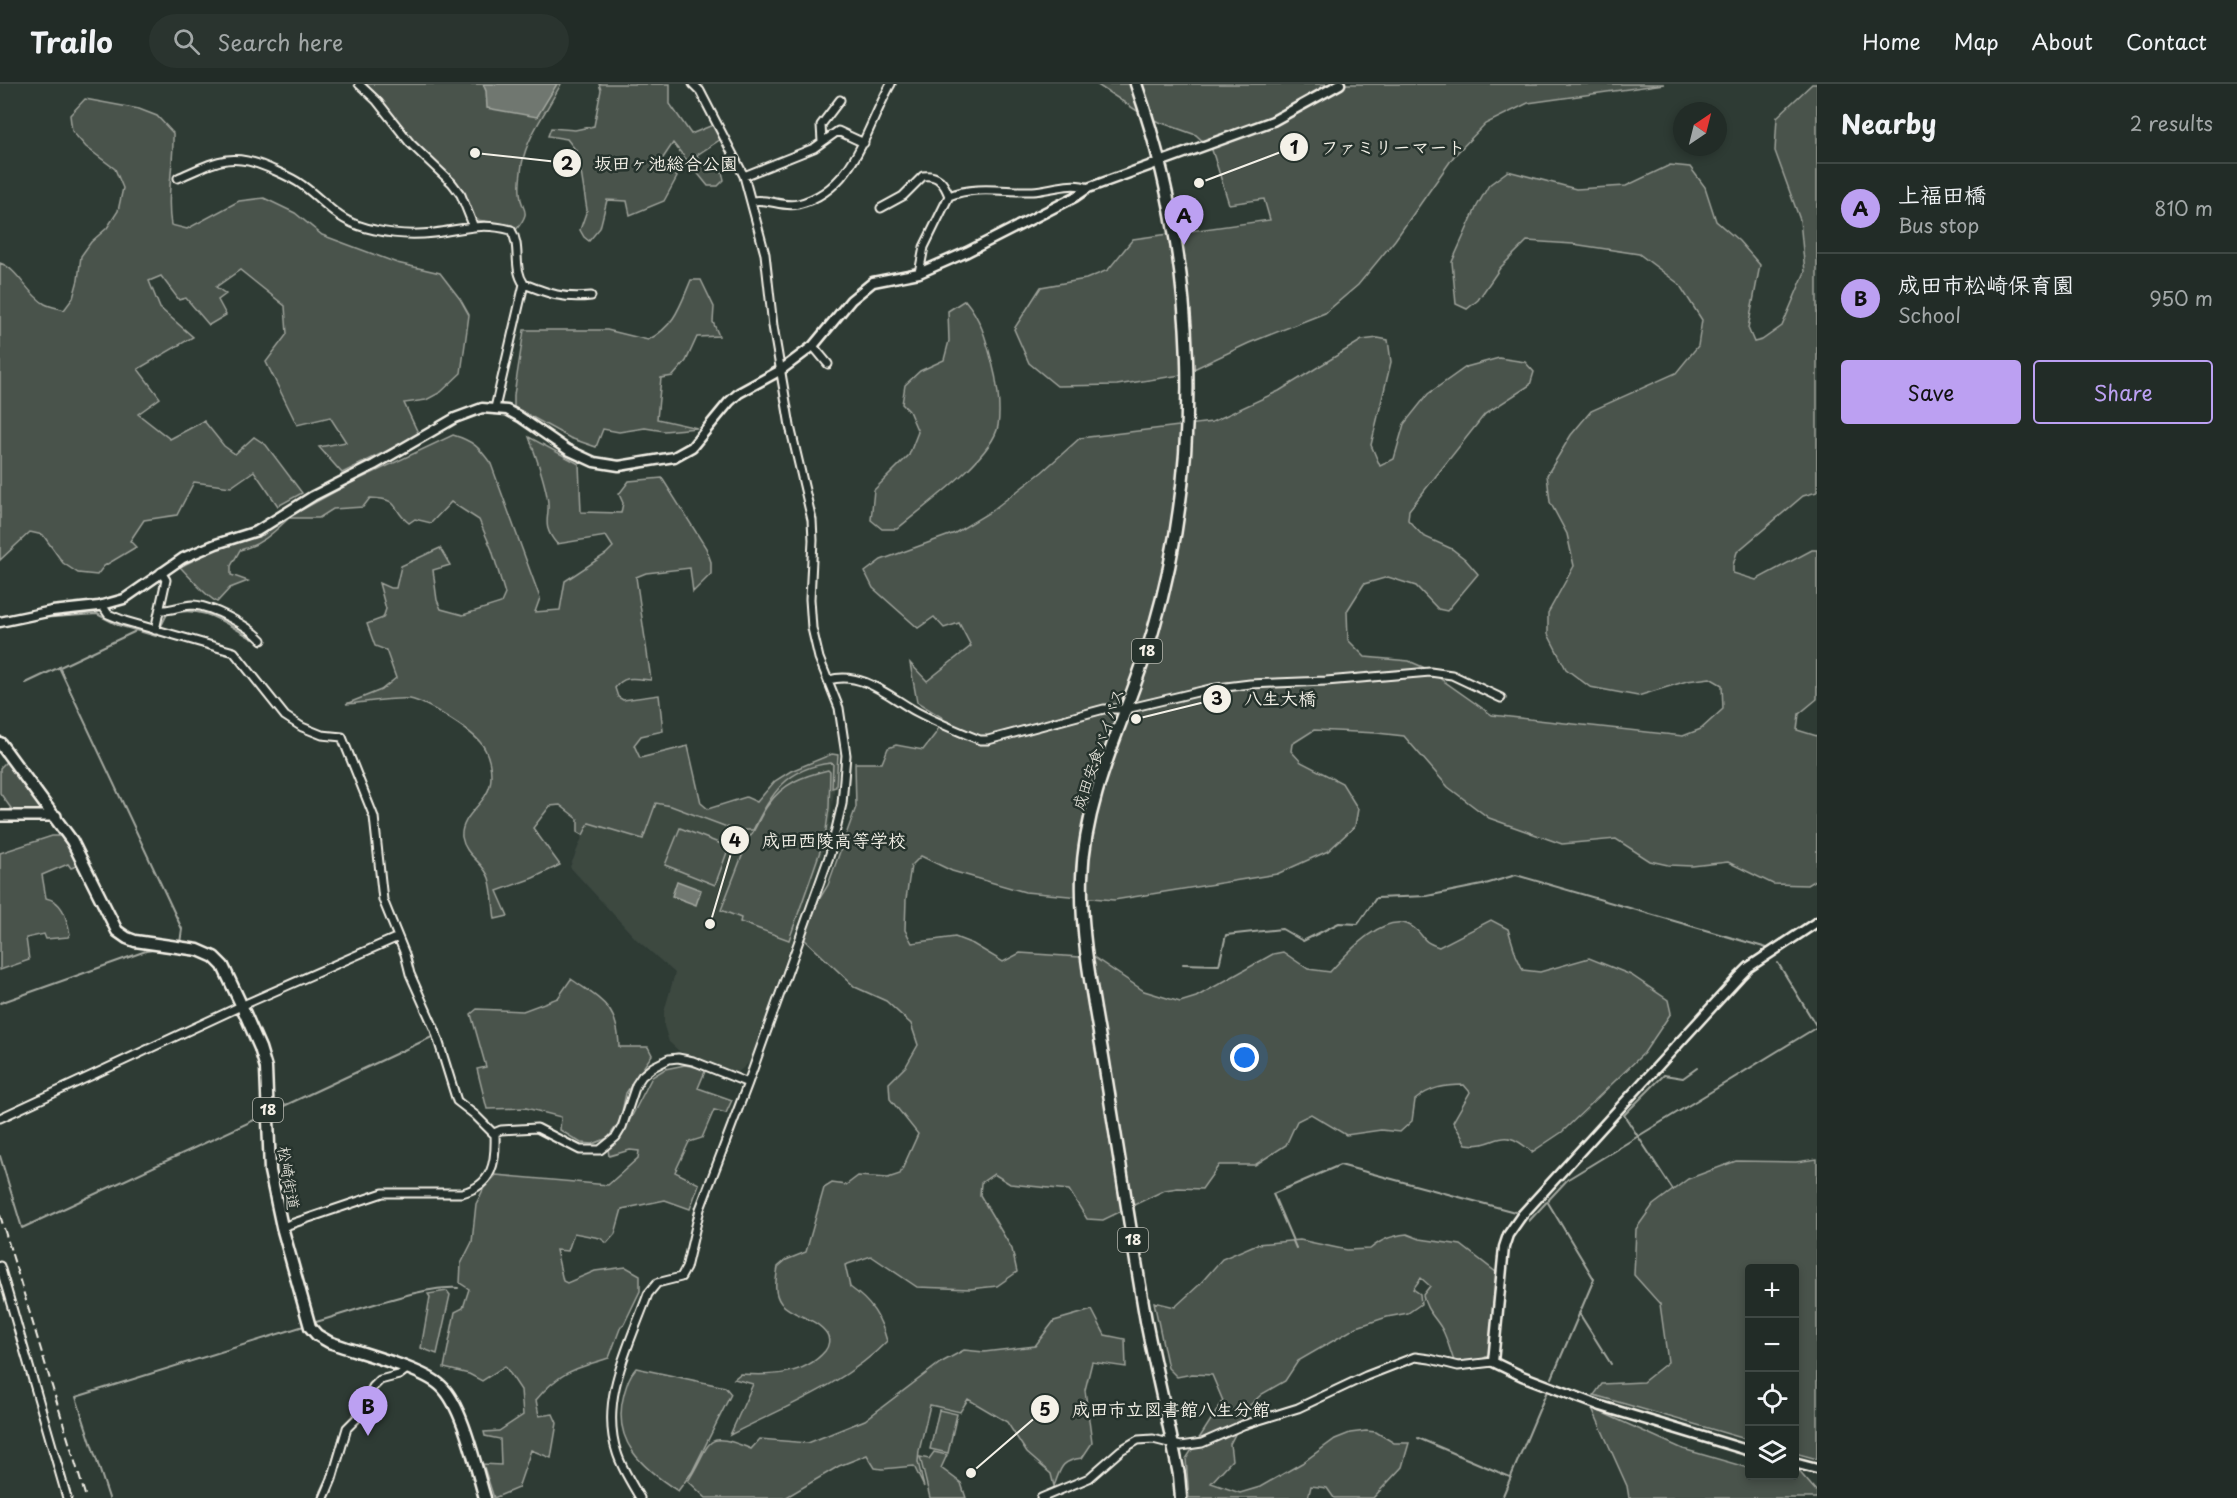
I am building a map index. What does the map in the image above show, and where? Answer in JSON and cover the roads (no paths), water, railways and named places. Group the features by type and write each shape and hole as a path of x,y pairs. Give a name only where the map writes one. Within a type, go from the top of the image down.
{"main road":[{"name":"成田安食バイパス","path":"1136,84 1155,139 1179,254 1188,398 1182,480 1164,586 1144,659 1093,803 1083,856 1082,902 1091,980 1147,1324 1179,1475 1181,1498"},
{"name":"松崎街道","path":"0,743 56,816 81,856 117,931 135,941 198,950 214,957 223,966 260,1048 266,1068 270,1171 282,1227 312,1330 329,1342 407,1369 435,1381 444,1389 460,1419 485,1498"},
{"path":"0,816 56,816"}],"street":[{"path":"359,84 388,113 410,143 452,183 461,195 473,225"},
{"path":"640,1498 621,1463 614,1443 611,1420 613,1394 648,1294 657,1283 681,1277 686,1268 700,1209 830,854 846,778 845,741 839,708 819,658 812,628 811,514 793,441 773,326 765,254 753,201 744,176 700,91 693,84"},
{"path":"753,201 766,201 788,206 807,201 840,178 852,164 864,143 891,84"},
{"path":"0,622 52,611 102,605 124,599 161,572 198,551 257,531 313,496 374,465 455,418 482,408 495,408 520,417 555,442 586,459 613,465 637,464 666,459 682,453 692,447 734,397 749,386 781,370 813,346 851,300 873,282 919,273 967,252 1075,197 1088,188 1273,121 1340,84"},
{"path":"822,142 821,125 840,100"},
{"path":"744,176 814,148 838,131 864,143"},
{"path":"178,178 197,168 216,162 232,158 250,160 302,185 346,222 375,231 418,234 473,225 493,225 511,230 516,238 518,272 524,284 495,408"},
{"path":"881,208 903,196 923,176 932,175 944,183 949,196 924,247 919,273"},
{"path":"949,196 970,191 1032,191 1080,184 1088,188"},
{"path":"524,284 558,296 574,298 591,296"},
{"path":"813,346 828,364"},
{"path":"155,630 166,580 161,572"},
{"path":"102,605 108,614 234,652 285,716 302,727 322,735 342,737 374,817 383,900 410,974 435,1030 457,1101 494,1132 495,1159 492,1169 483,1181 469,1192 383,1193 282,1227"},
{"path":"160,610 198,606 242,625 262,639"},
{"path":"829,680 852,679 870,684 917,712 980,740 1003,737 1104,709 1126,709 1210,689 1250,684 1326,681 1414,672 1452,675 1501,698"},
{"path":"1493,1362 1504,1247 1512,1228 1740,976 1749,967 1817,922"},
{"path":"0,1118 241,1006 398,937"},
{"path":"494,1132 537,1128 580,1150 600,1150 616,1137 622,1127 636,1085 642,1076 669,1059 693,1061 748,1083"},
{"path":"0,1266 67,1498"},
{"path":"1041,1498 1089,1478 1132,1442 1144,1439 1188,1446 1202,1443 1243,1425 1298,1408 1366,1376 1415,1357 1458,1366 1493,1362 1522,1376 1601,1406 1745,1450"},
{"path":"324,1498 347,1428 357,1418 373,1387 380,1380 399,1375 407,1369"},
{"path":"1799,1464 1817,1469"}],"waterway":[{"path":"40,618 97,614 118,625 156,636 167,614 192,611 213,616 253,639"},
{"path":"26,683 135,630"},
{"path":"59,667 182,929 180,943"},
{"path":"1183,964 1219,965 1226,935 1282,929 1303,941 1339,923 1358,924 1376,898 1427,896 1482,885 1516,875 1767,948"},
{"path":"0,1003 146,951 178,952"},
{"path":"1529,1221 1568,1179 1817,1027 1778,963"},
{"path":"271,1112 434,1036"},
{"path":"1673,1190 1624,1115 1664,1075 1683,1078 1697,1068"},
{"path":"0,1156 22,1228 263,1116"},
{"path":"1296,1248 1273,1194 1340,1165 1515,1212"},
{"path":"1547,1201 1594,1279 1552,1378"},
{"path":"313,1323 406,1295 443,1288 458,1288"},
{"path":"1579,1313 1611,1364"},
{"path":"109,1498 76,1397 307,1325"},
{"path":"1502,1498 1547,1391"},
{"path":"318,1498 327,1479 342,1430"},
{"path":"1418,1438 1510,1477"}],"railway":[{"path":"0,1215 86,1498"}],"place":[{"name":"坂田ヶ池総合公園","path":"475,153"},
{"name":"ファミリーマート","path":"1199,183"},
{"name":"上福田橋","path":"1184,245"},
{"name":"八生大橋","path":"1136,719"},
{"name":"成田西陵高等学校","path":"710,924"},
{"name":"成田市松崎保育園","path":"368,1436"},
{"name":"成田市立図書館八生分館","path":"971,1473"}]}
